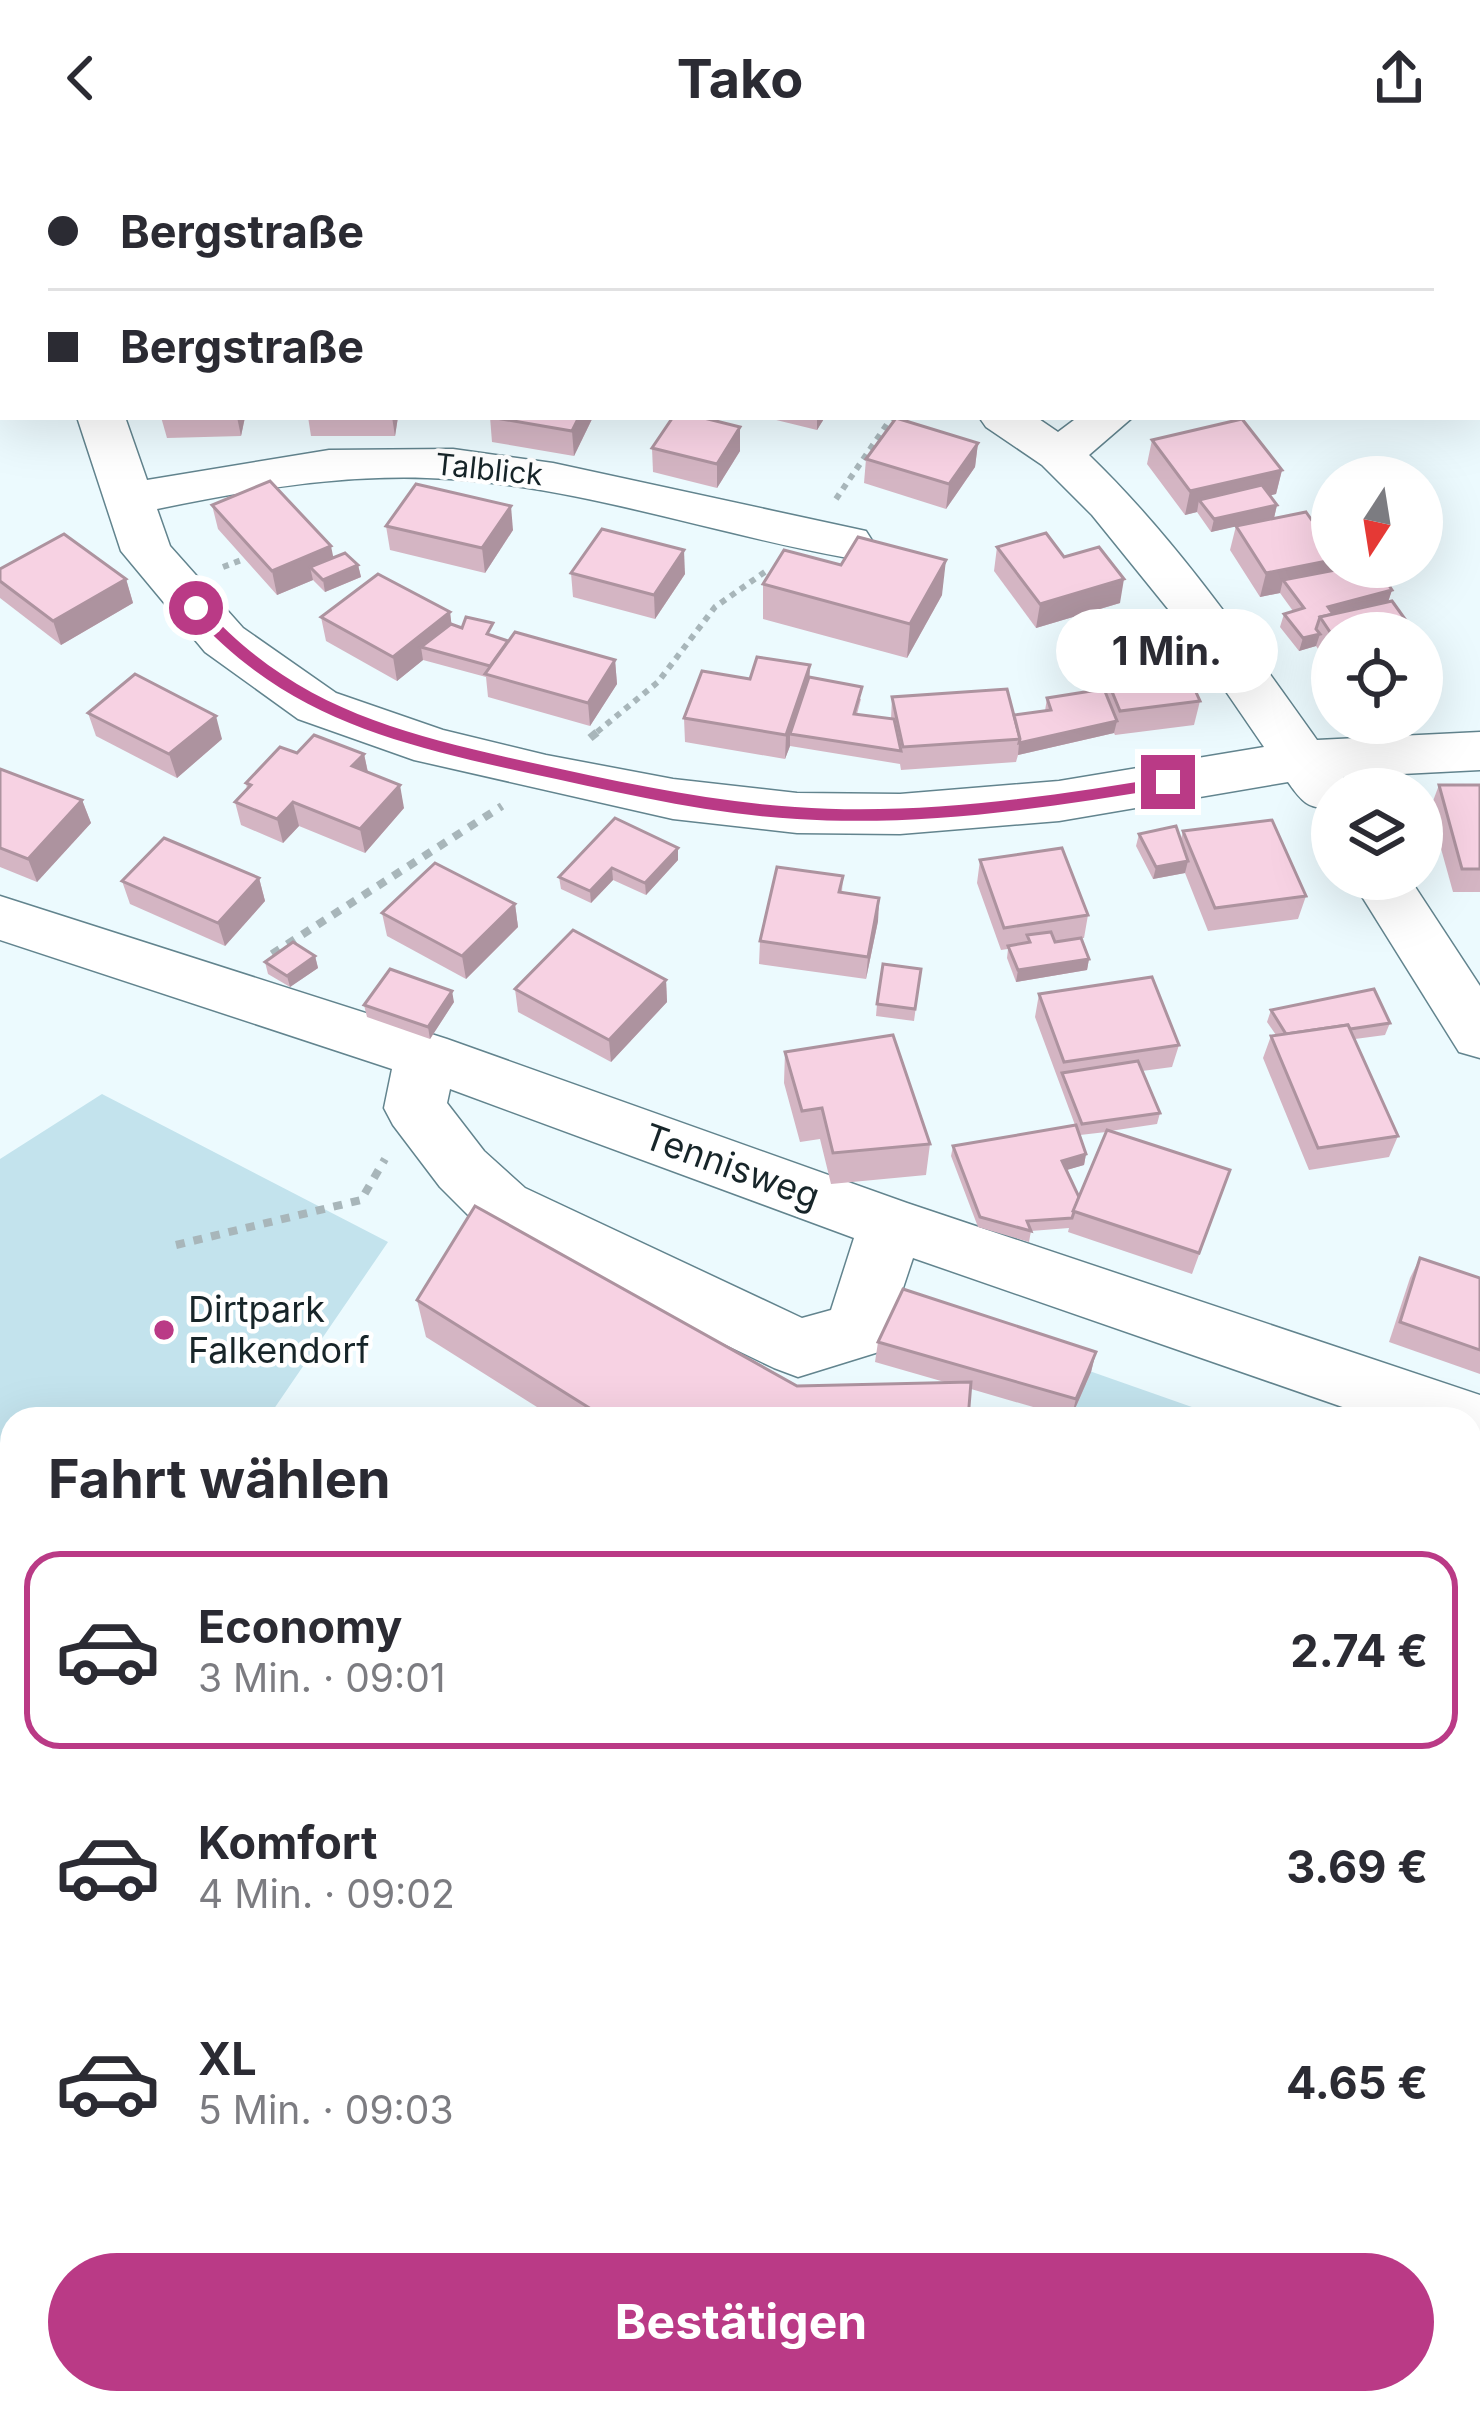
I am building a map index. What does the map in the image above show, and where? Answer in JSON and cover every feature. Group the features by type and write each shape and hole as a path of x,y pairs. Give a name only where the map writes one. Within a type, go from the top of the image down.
{"street":[{"path":"101,420 146,551 224,640 317,706 433,747 673,799 797,813 900,814 1311,783"},
{"path":"1008,420 1059,454 1110,504 1196,608 1311,772"},
{"path":"1059,454 1105,420"},
{"name":"Talblick","path":"127,500 248,473 372,461 452,464 568,479 831,539"},
{"path":"1391,768 1480,751"},
{"path":"1393,900 1480,1035"},
{"name":"Tennisweg","path":"0,918 420,1083 892,1224 1429,1407"},
{"path":"420,1083 462,1169 502,1207 798,1348 858,1330 892,1224"}],"path":[{"path":"831,539 890,420"},
{"path":"176,1245 361,1200 420,1083"}],"shaded area":[{"name":"Dirtpark Falkendorf","path":"102,1094 388,1242 275,1407 0,1407 0,1159"},
{"path":"1061,1361 1192,1407 1043,1407"}],"building":[{"path":"508,420 578,420 572,431"},
{"path":"671,420 712,420 740,427 717,464 652,448"},
{"path":"895,420 978,443 949,484 866,459"},
{"path":"1243,420 1282,470 1190,491 1152,440"},
{"path":"270,481 331,546 272,571 212,505"},
{"path":"416,484 511,506 482,548 386,526"},
{"path":"1262,485 1277,505 1214,519 1199,500"},
{"path":"1306,512 1311,519 1311,564 1266,573 1236,526"},
{"path":"602,529 684,550 654,595 571,573"},
{"path":"1046,533 1064,557 1099,547 1124,579 1040,604 997,547"},
{"path":"64,534 126,579 53,621 0,581 0,569"},
{"path":"858,537 946,560 910,624 763,584 784,550 841,565"},
{"path":"345,553 358,565 323,580 310,567"},
{"path":"378,574 450,612 393,657 321,617"},
{"path":"1311,575 1311,588 1392,590 1328,607 1332,612 1311,612 1311,636 1303,638 1284,614 1304,608 1283,580"},
{"path":"1392,601 1400,612 1342,612"},
{"path":"466,617 493,623 487,634 508,641 490,666 421,647 451,624 462,628"},
{"path":"1165,624 1200,701 1120,711 1088,633"},
{"path":"515,632 615,660 588,703 485,674"},
{"path":"757,657 810,665 786,735 684,718 702,671 750,679"},
{"path":"135,674 216,716 169,754 88,713"},
{"path":"809,677 862,687 854,714 894,719 901,751 790,734"},
{"path":"1007,689 1020,739 903,747 892,697"},
{"path":"1104,689 1117,721 1019,743 1014,715 1051,710 1047,698"},
{"path":"314,735 364,754 352,766 400,785 360,829 293,802 277,819 235,802 280,747 297,753"},
{"path":"0,769 82,800 28,859 0,848"},
{"path":"1443,785 1480,785 1480,869 1462,869"},
{"path":"615,818 678,848 645,883 612,868 590,891 559,877"},
{"path":"1272,820 1306,896 1215,908 1183,831"},
{"path":"1176,826 1188,861 1156,867 1139,834"},
{"path":"164,838 259,878 218,923 122,881"},
{"path":"1062,848 1088,915 1004,928 980,860"},
{"path":"435,863 515,904 462,956 382,913"},
{"path":"777,867 843,876 839,892 879,898 868,957 760,941"},
{"path":"573,930 666,980 609,1040 515,989"},
{"path":"1051,932 1055,942 1081,938 1089,959 1018,970 1008,946 1030,942 1027,935"},
{"path":"293,942 315,956 287,976 265,962"},
{"path":"883,964 921,969 915,1009 877,1004"},
{"path":"390,969 452,991 428,1027 364,1005"},
{"path":"1152,977 1179,1045 1064,1062 1039,994"},
{"path":"1374,989 1390,1023 1286,1034 1271,1010"},
{"path":"1348,1025 1398,1136 1318,1148 1271,1036"},
{"path":"893,1035 930,1144 833,1153 822,1108 802,1111 785,1052"},
{"path":"1138,1061 1160,1113 1082,1124 1062,1073"},
{"path":"1076,1125 1086,1154 1062,1161 1079,1197 1072,1218 1027,1221 1031,1231 980,1217 953,1146"},
{"path":"1107,1130 1230,1170 1199,1253 1073,1211"},
{"path":"475,1206 797,1386 971,1382 969,1407 588,1407 417,1300"},
{"path":"1420,1258 1480,1278 1480,1350 1400,1322"},
{"path":"903,1289 1096,1352 1076,1399 878,1342"}],"place":[{"name":"Dirtpark Falkendorf","path":"164,1330"}],"route":[{"path":"196,608 224,640 317,706 433,747 673,799 797,813 900,814 1048,802 1168,782"}]}
